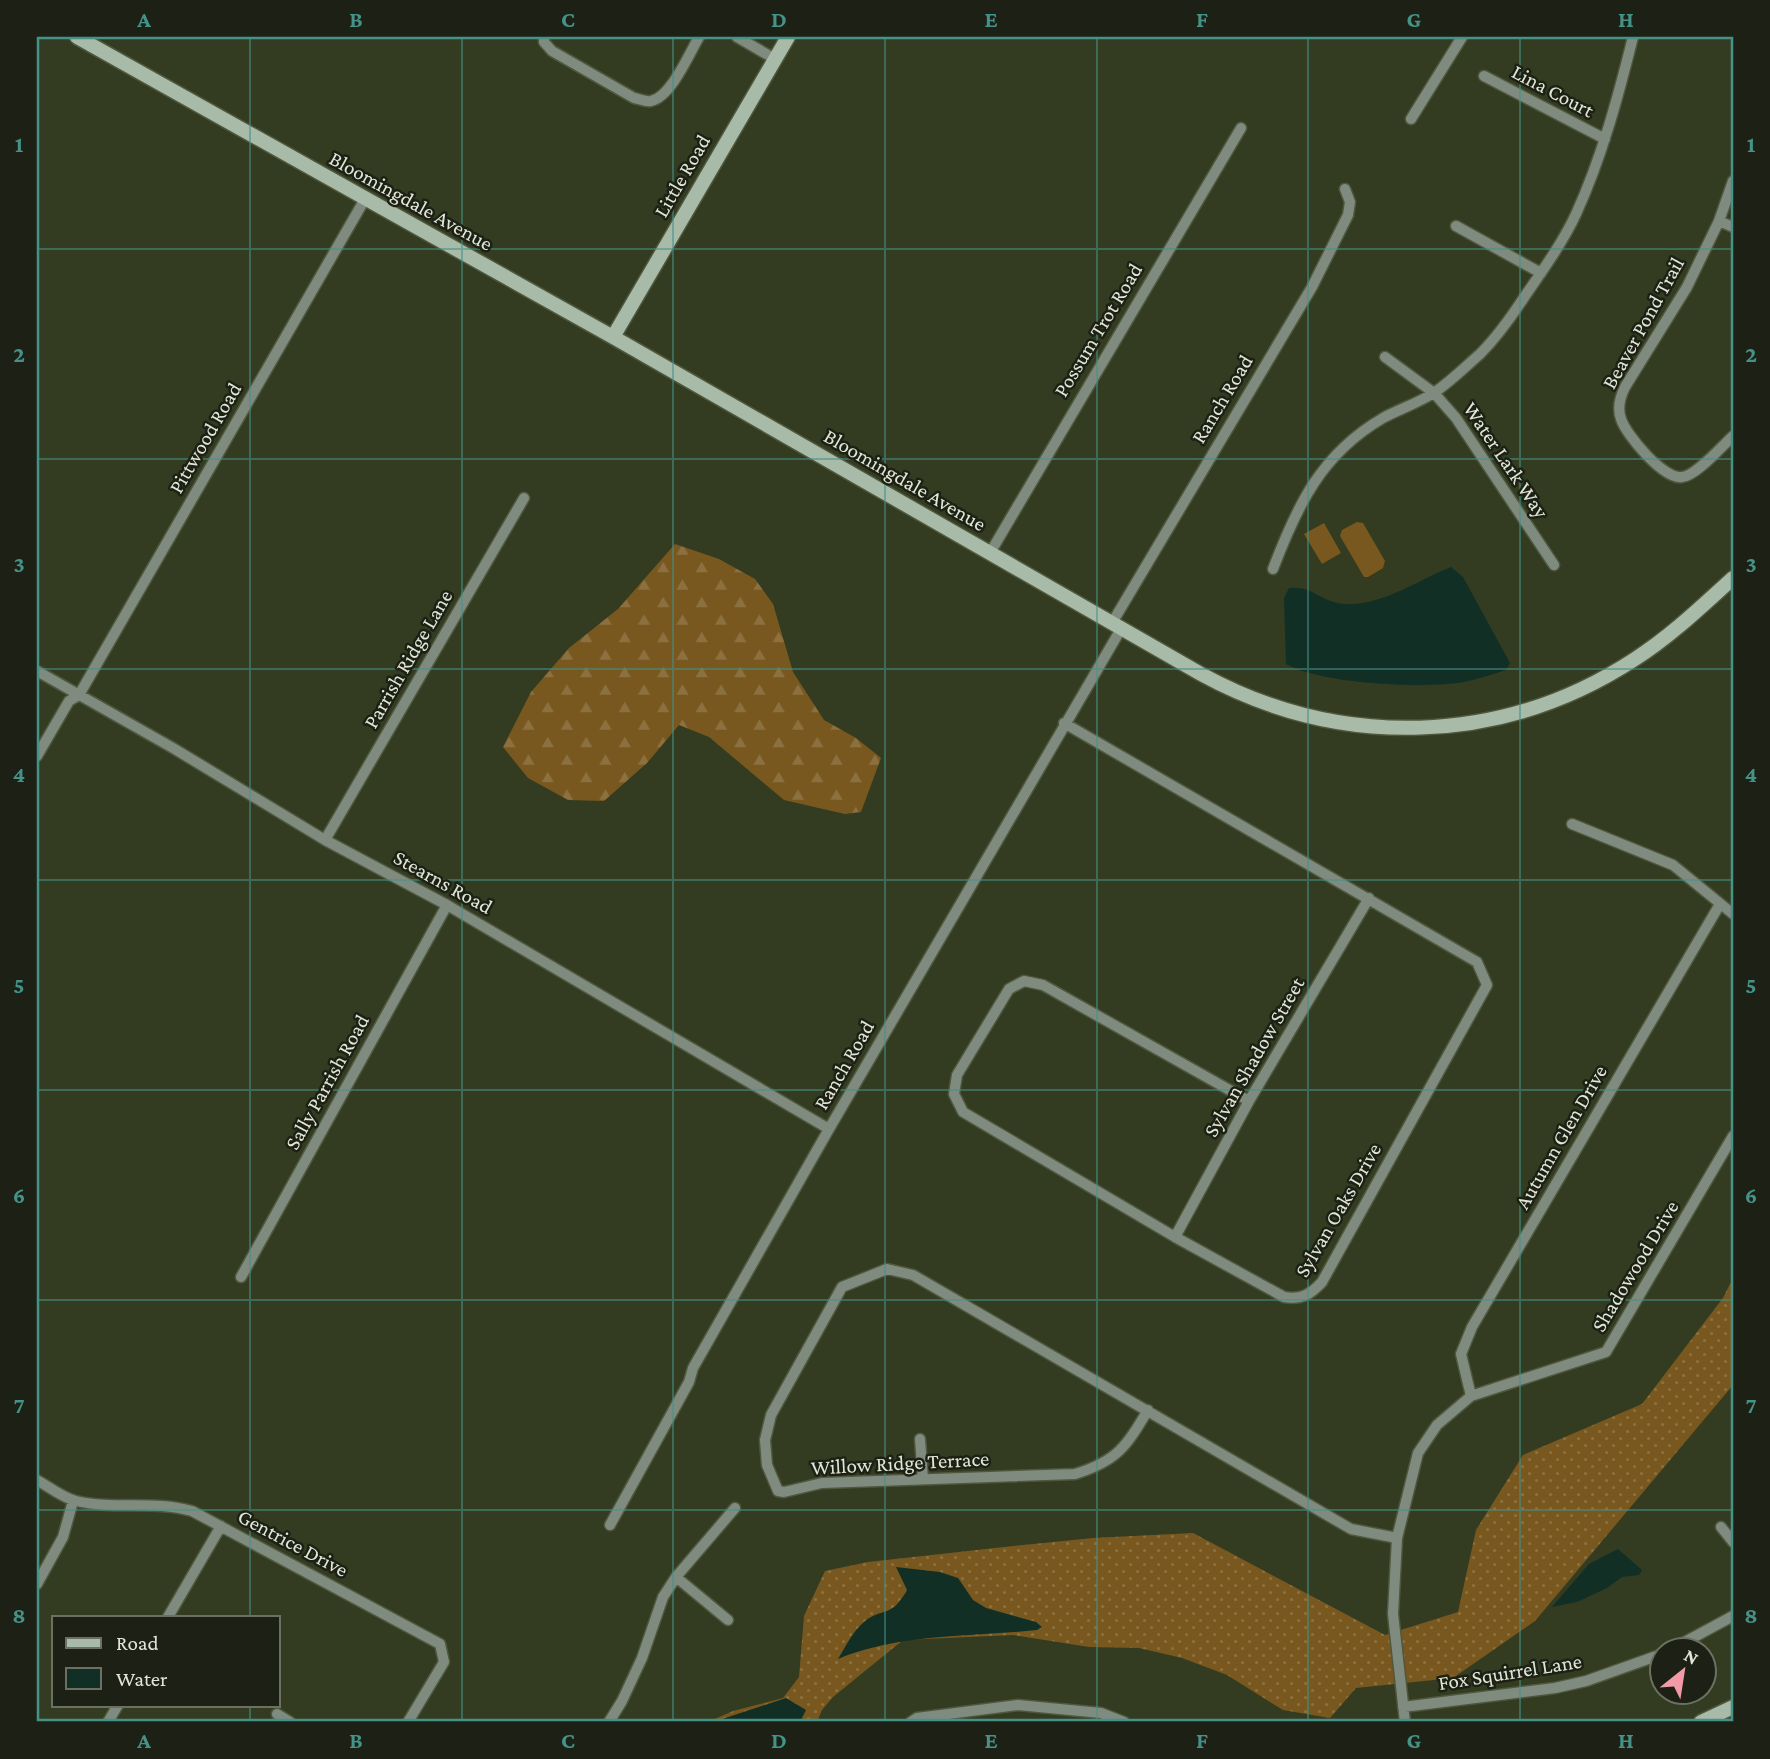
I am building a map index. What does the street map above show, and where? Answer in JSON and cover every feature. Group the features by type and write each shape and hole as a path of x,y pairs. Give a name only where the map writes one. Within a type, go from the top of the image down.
{"street":[{"name":"Bloomingdale Avenue","path":"77,37 612,337 1224,686 1292,713 1368,727 1434,727 1483,722 1514,714 1593,684 1634,660 1658,643 1733,578"},
{"path":"544,37 552,51 635,98 647,102 667,92 699,37"},
{"path":"737,37 775,59"},
{"name":"Little Road","path":"612,337 788,37"},
{"path":"1411,119 1462,37"},
{"path":"1273,569 1290,524 1322,469 1347,443 1382,418 1434,393 1483,351 1541,272 1575,215 1605,139 1616,107 1633,37"},
{"name":"Lina Court","path":"1484,76 1605,139"},
{"name":"Possum Trot Road","path":"990,553 1241,128"},
{"name":"Beaver Pond Trail","path":"1733,181 1719,221 1675,309 1625,387 1619,403 1619,412 1625,428 1662,471 1674,477 1689,475 1733,436"},
{"name":"Ranch Road","path":"610,1525 689,1382 693,1368 1312,287 1348,215 1350,202 1345,189"},
{"name":"Pittwood Road","path":"37,756 69,701 79,695 365,199"},
{"path":"1719,221 1733,227"},
{"path":"1456,226 1541,272"},
{"name":"Water Lark Way","path":"1385,357 1434,393 1456,418 1554,565"},
{"name":"Parrish Ridge Lane","path":"325,840 524,498"},
{"name":"Stearns Road","path":"37,671 173,748 325,840 446,905 829,1129"},
{"name":"Sylvan Oaks Drive","path":"1064,723 1477,962 1487,985 1322,1282 1311,1294 1295,1299 1284,1297 1174,1237 963,1112 954,1094 957,1075 1009,989 1024,981 1044,985 1249,1101"},
{"path":"1573,824 1673,866 1733,915"},
{"name":"Sylvan Shadow Street","path":"1174,1237 1249,1101 1369,898"},
{"name":"Autumn Glen Drive","path":"1471,1396 1461,1354 1472,1327 1720,904"},
{"name":"Sally Parrish Road","path":"242,1277 446,905"},
{"name":"Shadowood Drive","path":"1405,1722 1393,1614 1397,1538 1419,1453 1437,1425 1471,1396 1606,1352 1733,1136"},
{"name":"Willow Ridge Terrace","path":"1148,1410 1132,1438 1113,1458 1097,1467 1074,1474 822,1483 784,1492 778,1491 767,1465 765,1440 771,1415 842,1287 887,1269 913,1275 1148,1410 1351,1529 1397,1538"},
{"path":"920,1439 923,1479"},
{"name":"Gentrice Drive","path":"37,1480 73,1501 174,1505 192,1511 440,1644 444,1662 408,1722"},
{"path":"37,1584 63,1537 73,1501"},
{"path":"609,1722 642,1658 663,1597 676,1577 735,1508"},
{"path":"170,1616 221,1526"},
{"path":"1721,1527 1733,1542"},
{"path":"676,1577 728,1620"},
{"path":"1696,1636 1733,1616"},
{"name":"Fox Squirrel Lane","path":"1403,1707 1555,1688 1586,1681 1648,1659"},
{"path":"911,1722 917,1718 1018,1705 1101,1713 1124,1722"},
{"path":"108,1722 117,1706"},
{"path":"1701,1722 1733,1707"},
{"path":"277,1714 290,1722"}],"green space":[{"path":"1357,522 1363,523 1385,561 1383,568 1368,577 1364,577 1340,536 1342,530"},
{"path":"1324,523 1341,553 1322,564 1304,534"},
{"path":"675,544 719,559 755,579 773,604 793,672 824,720 856,738 881,758 861,812 845,814 784,800 709,737 679,725 647,763 604,801 568,800 528,778 503,747 531,692 569,648 618,609"},
{"path":"1733,1278 1733,1385 1535,1621 1453,1678 1356,1688 1330,1718 1283,1710 1227,1675 1182,1658 1139,1648 1089,1647 1013,1635 903,1640 833,1697 822,1710 817,1722 708,1722 733,1711 783,1698 799,1677 804,1616 825,1571 868,1562 1093,1538 1193,1533 1385,1635 1458,1612 1476,1530 1523,1455 1642,1404 1723,1298"}],"water":[{"path":"1451,567 1463,577 1510,663 1506,670 1464,682 1400,685 1323,676 1286,664 1284,598 1289,588 1305,589 1336,603 1359,604 1386,597"},
{"path":"1618,1549 1642,1570 1639,1575 1622,1577 1607,1588 1577,1602 1552,1607 1589,1564"},
{"path":"896,1567 940,1572 958,1578 973,1600 986,1608 1036,1622 1042,1627 1037,1630 911,1640 886,1644 838,1659 860,1626 871,1617 891,1609 907,1590"},
{"path":"786,1698 806,1710 800,1722 713,1722"}]}
